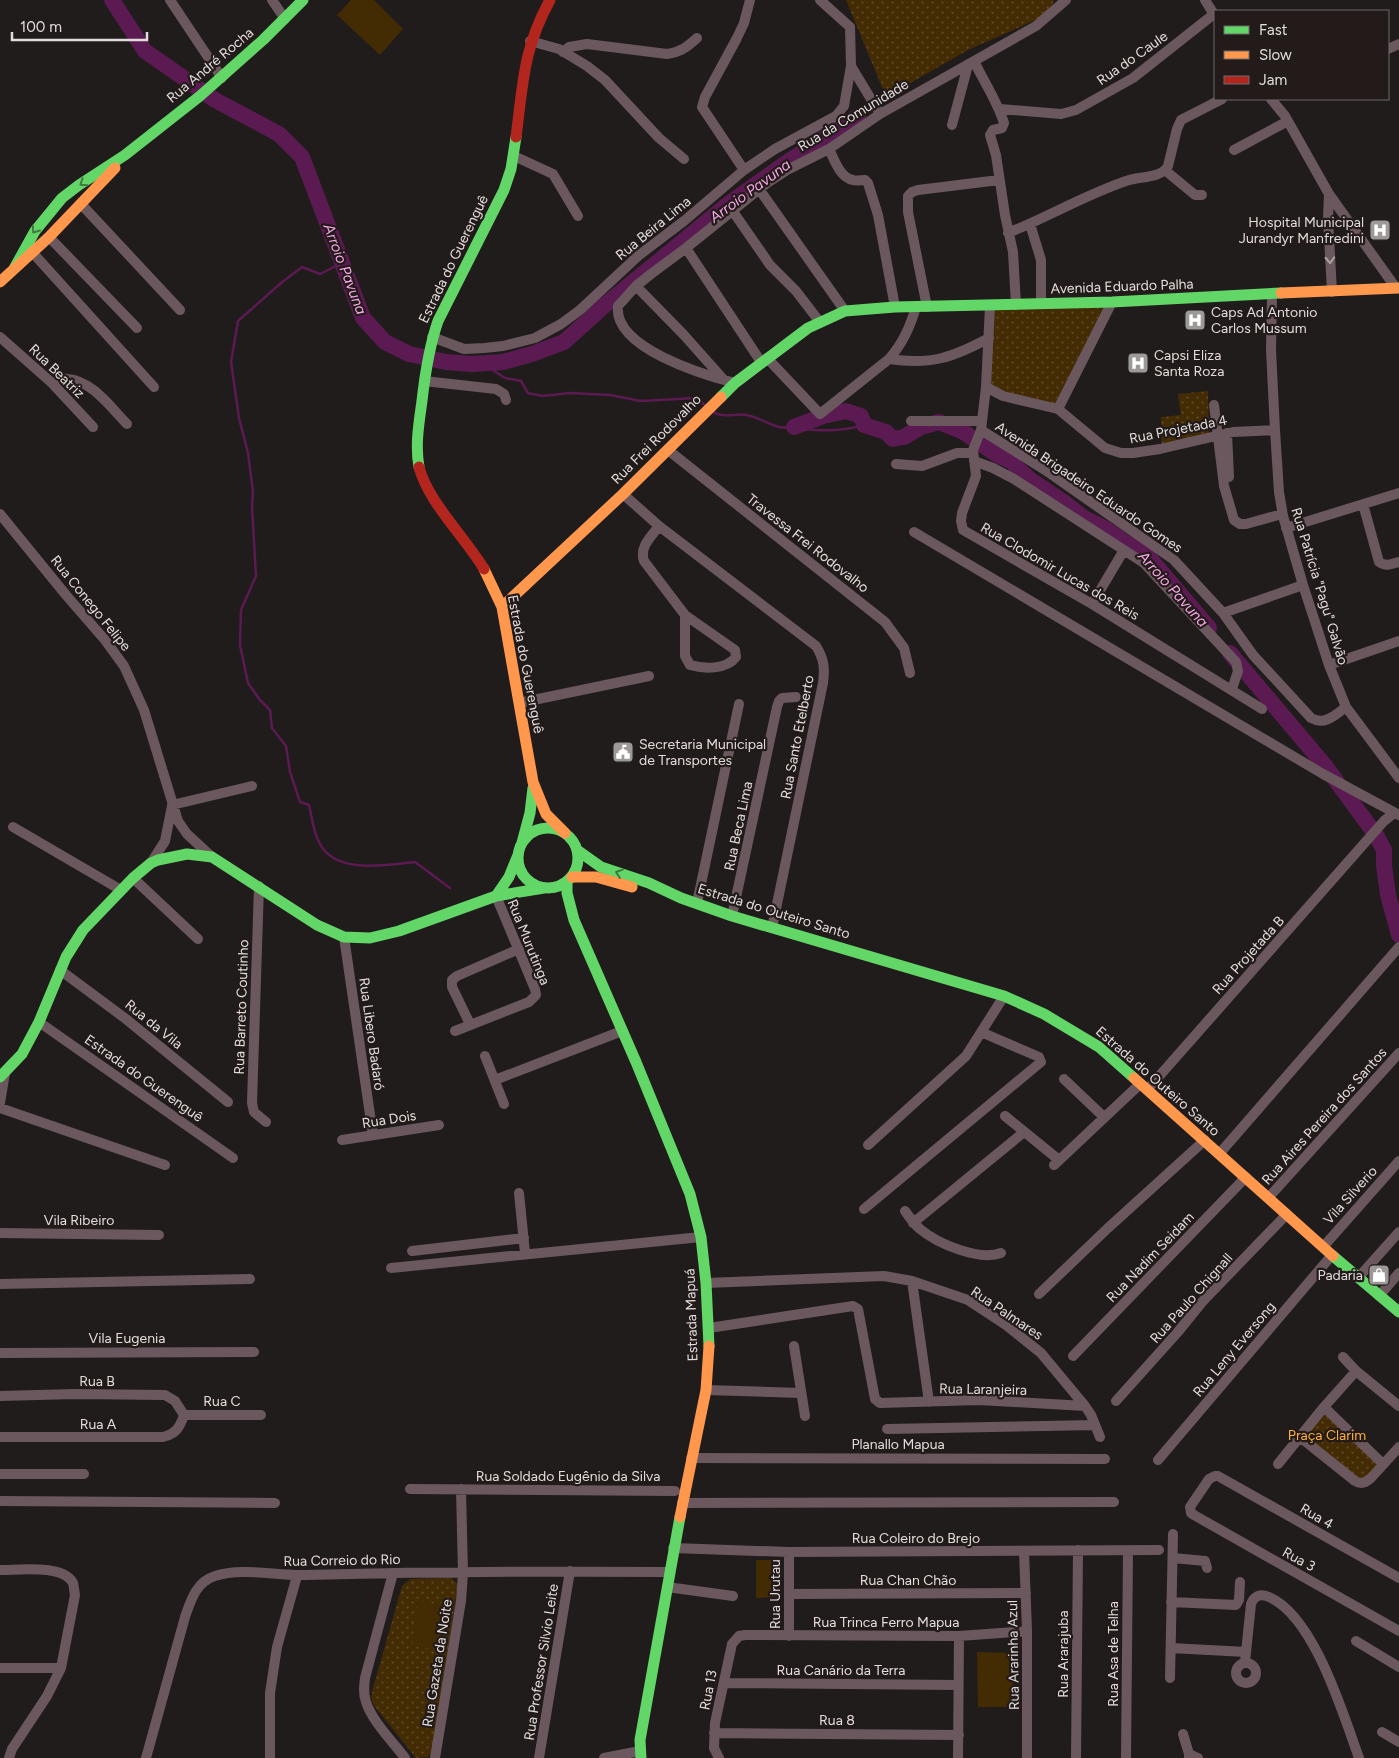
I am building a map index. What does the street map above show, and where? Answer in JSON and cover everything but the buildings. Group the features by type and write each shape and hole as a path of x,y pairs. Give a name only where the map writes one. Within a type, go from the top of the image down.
{"main road":[{"name":"Rua André Rocha","path":"15,268 32,234 62,198 133,149 221,79 303,0"},
{"name":"Estrada do Guerenguê","path":"550,0 537,22 530,40 520,90 514,156 506,183 438,321 431,340 424,379 417,440 420,466 430,493 486,570 502,607 533,782 546,814 565,833"},
{"name":"Rua André Rocha","path":"0,282 49,237 133,149"},
{"name":"Avenida Eduardo Palha","path":"845,311 895,307 1112,302 1398,288"},
{"name":"Rua Frei Rodovalho","path":"502,607 668,450 721,395 730,382 819,321 845,311"},
{"name":"Estrada do Guerenguê","path":"496,896 508,878 520,849 530,814 533,782"},
{"path":"3,1075 22,1054 39,1022 60,970 73,944 83,930 121,890 151,863 178,855 196,854 212,856 317,925 344,937 370,938 384,936 496,896 547,888 559,886 570,879 578,864 577,850 565,833 558,830 541,829 533,832 520,849 521,870 530,882 547,888"},
{"name":"Estrada do Outeiro Santo","path":"577,850 601,867 649,883 681,898 732,916 1004,996 1044,1014 1084,1037 1111,1057 1246,1176 1327,1251 1399,1312"},
{"name":"Estrada do Outeiro Santo","path":"570,879 588,876 599,877 646,892 681,898"},
{"name":"Estrada Mapuá","path":"570,879 568,893 574,920 686,1181 700,1237 706,1283 709,1328 706,1390 673,1548 640,1754"},
{"name":"Estrada Mapuá","path":"547,888 574,920"}],"street":[{"path":"170,0 221,79"},
{"path":"272,0 285,19"},
{"path":"744,170 702,107 705,97 744,23 750,0"},
{"name":"Rua Beira Lima","path":"431,340 464,349 473,349 519,343 550,331 580,310 638,256 684,221 744,170 775,149 828,122 841,110 846,97 847,81 851,66 850,27 820,0"},
{"name":"Rua da Comunidade","path":"730,382 673,362 648,350 622,324 618,316 618,306 636,286 759,189 787,170 829,149 880,114 1036,26 1066,0"},
{"path":"1205,0 1214,14"},
{"name":"Rua do Caule","path":"1000,109 1061,114 1076,110 1133,78 1214,16"},
{"path":"563,52 569,47 587,44 667,54 681,52 697,38"},
{"path":"530,40 563,52 587,66 604,80 659,138 684,160"},
{"path":"971,63 1000,109 1004,126 992,130 990,135 996,155 1008,233 1013,252 1016,305"},
{"path":"952,125 971,63"},
{"path":"851,66 880,114"},
{"path":"846,97 867,90"},
{"path":"1008,233 1126,181 1158,174 1166,170 1181,120 1220,100"},
{"path":"1272,100 1288,121 1329,194 1398,288"},
{"path":"1234,150 1288,121"},
{"path":"829,149 845,177 852,180 864,180 868,183 878,216 895,307"},
{"path":"514,156 553,174 578,216"},
{"path":"1166,170 1196,195 1202,195"},
{"path":"686,248 764,360 820,414 897,350 921,307 908,212 908,196 918,190 999,180"},
{"path":"759,189 845,311"},
{"path":"1329,194 1328,218 1332,292"},
{"path":"81,204 180,310"},
{"path":"732,210 770,265 796,291 819,321"},
{"path":"1030,224 1041,260 1041,304"},
{"path":"49,237 137,328"},
{"path":"32,252 154,388"},
{"path":"636,286 730,382"},
{"name":"Rua Patrícia \"Pagu\" Galvão","path":"1272,293 1271,350 1274,430 1282,514 1303,585 1346,708 1399,778"},
{"path":"1058,409 1112,302"},
{"name":"Rua Clodomir Lucas dos Reis","path":"990,306 986,387 974,455 976,476 962,513 963,530 1092,604 1262,709"},
{"name":"Rua Beatriz","path":"0,337 52,383 93,427"},
{"path":"888,359 938,360 966,350 989,338"},
{"path":"52,383 69,378 83,384 93,390 127,424"},
{"path":"424,379 496,390 504,394 506,400"},
{"name":"Rua Projetada 4","path":"986,387 996,394 1058,409 1105,448 1121,453 1160,449 1223,434 1274,430"},
{"path":"1214,405 1223,434 1225,490 1234,520 1240,524 1246,524 1282,514"},
{"path":"911,421 980,429"},
{"name":"Avenida Brigadeiro Eduardo Gomes","path":"980,429 1045,470 1174,560 1223,613 1253,655 1311,718 1315,721 1324,721 1346,708"},
{"name":"Travessa Frei Rodovalho","path":"668,450 885,622 904,648 910,672"},
{"path":"896,464 922,466 957,453 974,455 1144,563 1236,662 1238,671 1232,689"},
{"path":"1286,528 1399,493"},
{"name":"Rua Santo Etelberto","path":"623,494 659,526 816,646 823,657 825,667 823,683 772,928"},
{"path":"1363,504 1380,562 1388,565 1399,562"},
{"name":"Rua Conego Felipe","path":"0,514 105,640 124,666 144,710 178,821 184,831 212,856"},
{"path":"659,526 644,545 642,556 644,561 685,615 735,650 736,658 733,662 728,665 703,668 690,665 685,656 685,615"},
{"path":"914,532 1323,774 1396,814"},
{"path":"1092,604 1124,550"},
{"path":"1223,613 1303,585"},
{"path":"1330,665 1399,641"},
{"path":"518,703 650,676"},
{"name":"Rua Beca Lima","path":"732,916 779,700 786,696 796,697"},
{"name":"Rua Beca Lima","path":"696,903 739,704"},
{"path":"172,805 252,786"},
{"name":"Rua Conego Felipe","path":"151,863 165,842 172,805"},
{"name":"Rua Projetada B","path":"1024,1132 1056,1162 1104,1117 1143,1087 1384,821 1396,814"},
{"path":"13,827 121,890"},
{"path":"165,842 168,850 178,855 187,848 184,831"},
{"path":"133,878 198,939"},
{"name":"Rua Barreto Coutinho","path":"259,886 252,1102 254,1112 266,1122"},
{"name":"Rua Murutinga","path":"470,1024 535,998 535,988 496,896"},
{"name":"Rua Libero Badaró","path":"344,937 373,1135"},
{"path":"1220,1153 1399,947"},
{"path":"455,1031 470,1024 452,987 452,980 519,949"},
{"name":"Rua da Vila","path":"60,970 126,1019 228,1102"},
{"path":"868,1145 960,1063 971,1050 1004,996"},
{"name":"Estrada do Guerenguê","path":"39,1022 233,1158"},
{"path":"495,1080 622,1031"},
{"path":"864,1209 1041,1062 1039,1057 981,1032"},
{"name":"Rua Aires Pereira dos Santos","path":"1268,1197 1399,1053"},
{"path":"485,1056 504,1104"},
{"path":"0,1103 3,1075"},
{"path":"1064,1080 1104,1117"},
{"path":"0,1108 165,1165"},
{"path":"913,1223 1024,1132 1005,1116"},
{"name":"Rua Dois","path":"342,1140 439,1125"},
{"path":"1039,1294 1204,1140"},
{"name":"Vila Silverio","path":"1327,1251 1399,1161"},
{"name":"Rua Nadim Seidam","path":"1073,1356 1246,1176"},
{"path":"519,1193 525,1253"},
{"path":"905,1211 913,1223 931,1237 970,1253 992,1256 1001,1253"},
{"name":"Rua Paulo Chignall","path":"1116,1401 1204,1301 1287,1214"},
{"path":"1358,1278 1399,1232"},
{"name":"Vila Ribeiro","path":"0,1233 159,1235"},
{"path":"391,1268 525,1253 700,1237"},
{"path":"412,1251 524,1238"},
{"name":"Rua Leny Eversong","path":"1158,1460 1327,1251"},
{"path":"1379,1296 1399,1273"},
{"name":"Rua Palmares","path":"706,1283 884,1276 912,1281 968,1300 1006,1325 1041,1353 1085,1406 1096,1425 1100,1437"},
{"path":"0,1284 250,1279"},
{"path":"912,1281 929,1402"},
{"name":"Rua Laranjeira","path":"709,1328 854,1306 859,1312 875,1399 880,1403 979,1400 1085,1406"},
{"path":"794,1346 805,1416"},
{"name":"Vila Eugenia","path":"0,1353 254,1352"},
{"path":"1343,1357 1356,1371 1399,1406"},
{"path":"1278,1464 1356,1371"},
{"path":"706,1390 800,1393"},
{"name":"Rua B","path":"0,1396 75,1394 165,1395 175,1401 184,1415"},
{"path":"1324,1407 1383,1464"},
{"name":"Rua C","path":"184,1415 261,1415"},
{"name":"Rua A","path":"0,1437 163,1437 174,1433 181,1424 184,1415"},
{"path":"887,1429 1096,1425"},
{"path":"1300,1437 1360,1483 1366,1482 1371,1478 1399,1447"},
{"name":"Planallo Mapua","path":"691,1458 1105,1459"},
{"path":"0,1474 84,1474"},
{"name":"Rua 4","path":"1190,1508 1211,1477 1222,1478 1399,1578"},
{"name":"Rua Soldado Eugênio da Silva","path":"410,1489 675,1490"},
{"name":"Rua Soldado Eugênio da Silva","path":"461,1489 463,1573"},
{"path":"0,1501 275,1504"},
{"path":"682,1503 1114,1502"},
{"name":"Rua 3","path":"1190,1508 1194,1516 1399,1631"},
{"path":"1170,1678 1173,1534"},
{"name":"Rua Coleiro do Brejo","path":"673,1548 788,1552 1159,1550"},
{"name":"Rua Ararajuba","path":"1076,1758 1078,1550"},
{"name":"Rua Asa de Telha","path":"1126,1758 1128,1550"},
{"name":"Rua Ararinha Azul","path":"1024,1551 1027,1631 1027,1758"},
{"name":"Rua Urutau","path":"788,1552 789,1636"},
{"path":"1173,1558 1206,1561 1206,1568"},
{"path":"0,1570 48,1570 59,1572 67,1576 73,1583 75,1595 61,1668 47,1696 12,1749 9,1758"},
{"name":"Rua Professor Silvio Leite","path":"539,1758 570,1572"},
{"name":"Rua Correio do Rio","path":"146,1758 185,1617 198,1588 213,1577 231,1573 298,1576 393,1573 670,1572"},
{"path":"393,1573 365,1678 364,1691 366,1702 372,1715 405,1758"},
{"name":"Rua Gazeta da Noite","path":"435,1758 463,1573"},
{"path":"270,1758 270,1693 277,1647 298,1576"},
{"path":"1171,1602 1236,1605 1239,1600 1240,1582"},
{"path":"667,1587 733,1596"},
{"name":"Rua Chan Chão","path":"790,1594 1026,1592"},
{"path":"1171,1648 1246,1657 1253,1599 1263,1595 1283,1605 1301,1626 1318,1656 1340,1704 1359,1758"},
{"name":"Rua Trinca Ferro Mapua","path":"745,1635 959,1636 1027,1631"},
{"name":"Rua 13","path":"719,1758 714,1748 714,1733 732,1644 739,1636 745,1635"},
{"path":"958,1758 959,1636"},
{"path":"1356,1642 1399,1667"},
{"path":"0,1668 61,1668"},
{"name":"Rua Canário da Terra","path":"724,1683 958,1685"},
{"path":"1382,1732 1399,1742"},
{"name":"Rua 8","path":"714,1733 959,1735"},
{"path":"1182,1734 1192,1757"},
{"path":"604,1758 640,1754"}],"green space":[{"path":"351,0 374,0 403,29 380,55 337,15"},
{"path":"846,0 1054,0 1049,14 968,50 886,97"},
{"path":"1106,306 1058,409 986,394 993,309"},
{"path":"1208,391 1209,443 1162,451 1161,417 1181,415 1178,394"},
{"name":"Praça Clarim","path":"1324,1407 1383,1464 1363,1483 1300,1437"},
{"path":"756,1560 780,1560 780,1597 756,1598"},
{"path":"451,1578 458,1584 433,1750 428,1757 416,1758 375,1707 371,1698 402,1586 410,1579"},
{"path":"418,1601 442,1605 436,1649 412,1646"},
{"path":"977,1652 1013,1653 1013,1707 978,1707"}],"waterway":[{"name":"Arroio Pavuna","path":"112,0 145,51 215,100 279,134 302,157 363,318 385,342 409,354 446,362 472,364 503,362 564,342 605,305 727,205 783,165 858,116"},
{"path":"342,263 320,274 302,267 238,321 231,362 239,418 248,453 253,492 252,507 256,576 241,610 240,645 248,683 270,710 272,728 286,746 290,772 300,802 309,805 315,833 326,852 348,864 362,866 415,862 450,888"},
{"path":"472,364 488,367 505,378 521,381 528,393 542,396 570,393 610,395 641,401 696,398 706,406"},
{"path":"712,411 720,415 750,416 775,426 812,430 846,429 864,425"},
{"name":"Arroio Pavuna","path":"794,427 823,416 846,411 861,416 864,425 886,432 893,439 904,437 921,427 939,422 962,431 999,456 1013,462 1032,481 1084,518 1106,529 1146,554 1209,628"},
{"name":"Arroio Pavuna","path":"1230,653 1326,767 1376,835 1384,850 1388,895 1399,935"}],"traffic: fast":[{"path":"15,267 35,231 62,198 125,155 200,96 263,40 303,0"},
{"path":"419,467 417,442 426,371 435,331 438,321 504,190 511,169 516,137"},
{"path":"721,397 735,383 808,328 845,311 895,307 1112,302 1281,293"},
{"path":"522,843 530,813 533,788"},
{"path":"548,828 565,833 573,841 578,858 573,875 565,883 548,888 531,883 523,875 518,858 523,841 531,833 548,828"},
{"path":"577,850 601,867 649,883 681,898 732,916 1004,996 1044,1014 1099,1047 1134,1078"},
{"path":"0,1077 22,1054 39,1022 66,957 83,930 133,878 151,863 158,860 187,854 212,857 317,925 344,937 370,938 399,931 496,896 544,888"},
{"path":"496,896 509,877 518,855"},
{"path":"567,882 567,893 574,920 636,1062 690,1194 701,1237 706,1283 709,1346"},
{"path":"1333,1256 1399,1312"},
{"path":"641,1758 640,1740 680,1517"}],"traffic: slow":[{"path":"0,282 49,237 115,168"},
{"path":"1281,293 1399,288"},
{"path":"502,607 623,494 721,397"},
{"path":"484,569 502,607 533,782 546,814 565,833"},
{"path":"572,877 596,877 632,887"},
{"path":"1134,1078 1333,1256"},
{"path":"680,1517 706,1390 709,1346"}],"traffic: jam":[{"path":"516,137 529,51 550,0"},
{"path":"419,467 430,493 484,569"}],"place":[{"name":"Hospital Municipal Jurandyr Manfredini","path":"1380,230"},
{"name":"Caps Ad Antonio Carlos Mussum","path":"1195,320"},
{"name":"Capsi Eliza Santa Roza","path":"1138,363"},
{"name":"Secretaria Municipal de Transportes","path":"623,752"},
{"name":"Padaria","path":"1379,1275"}]}
